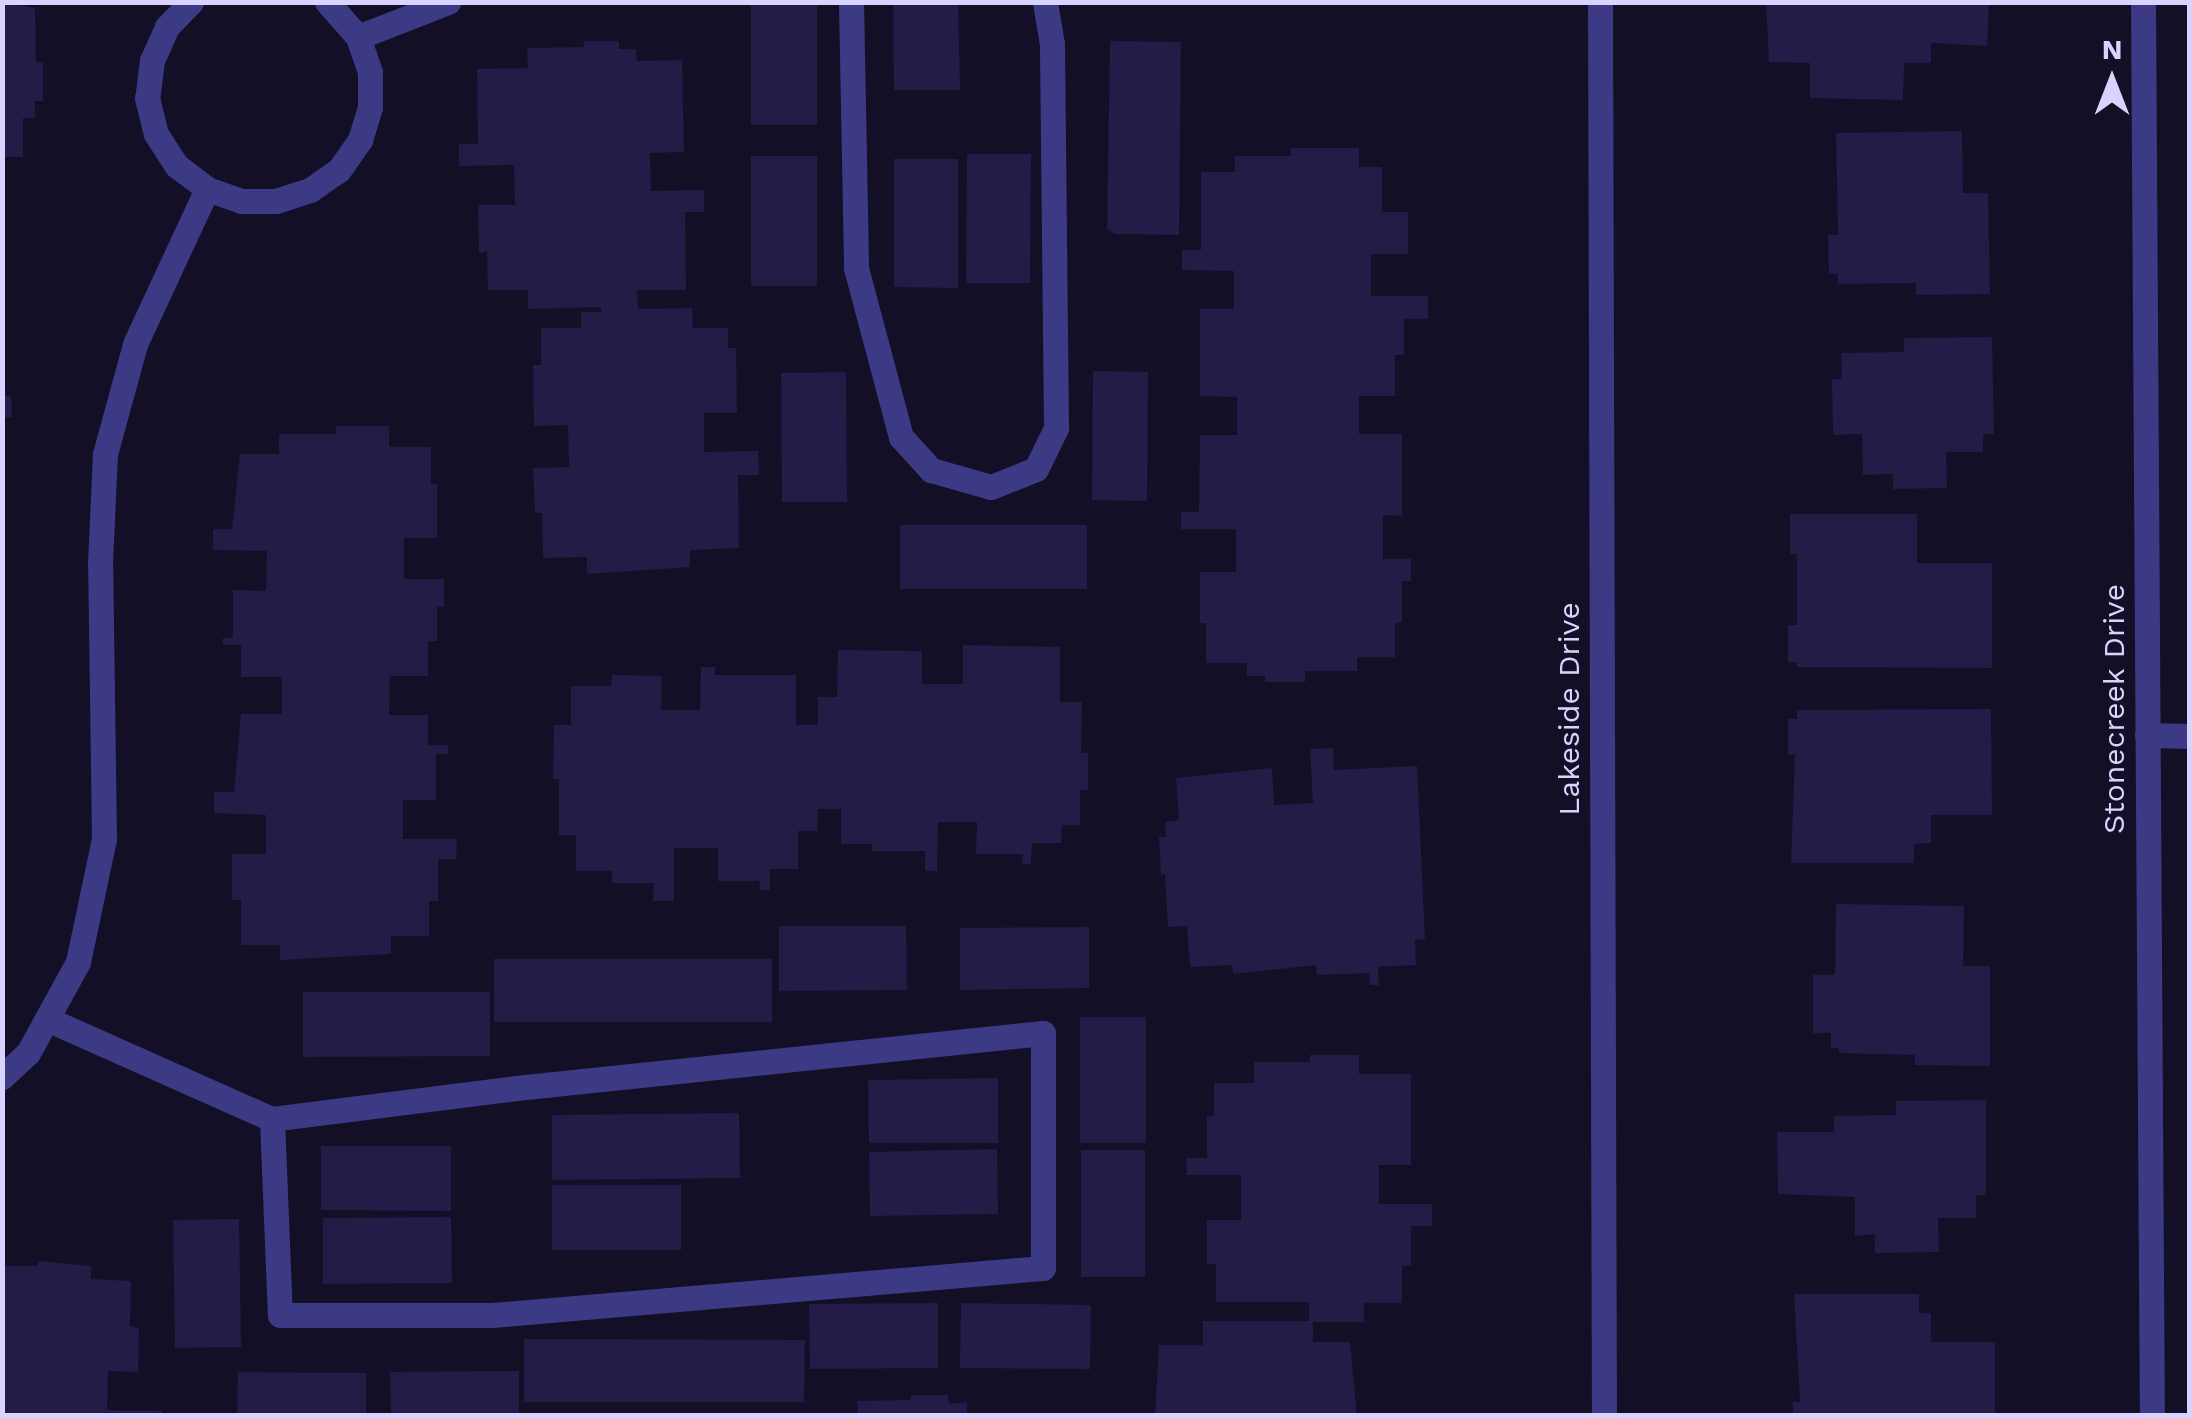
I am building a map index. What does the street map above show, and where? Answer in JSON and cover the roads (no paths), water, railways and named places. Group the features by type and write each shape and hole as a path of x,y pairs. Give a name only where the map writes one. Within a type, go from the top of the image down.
{"street":[{"path":"191,2 168,26 152,60 147,98 156,134 178,166 207,189 241,200 276,200 310,190 339,170 360,140 370,107 370,72 358,37 327,2"},
{"path":"358,37 448,2"},
{"path":"851,2 856,268 901,437 931,470 991,487 1036,469 1056,428 1052,44 1046,2"},
{"name":"Lakeside Drive","path":"1600,2 1604,1416"},
{"name":"Stonecreek Drive","path":"2143,2 2152,1416"},
{"path":"2,1077 28,1054 78,962 104,839 100,562 105,454 135,344 207,189"},
{"path":"2147,735 2190,736"},
{"path":"47,1019 272,1118 516,1088 1043,1033 1043,1268 492,1315 280,1315 272,1118"}]}
